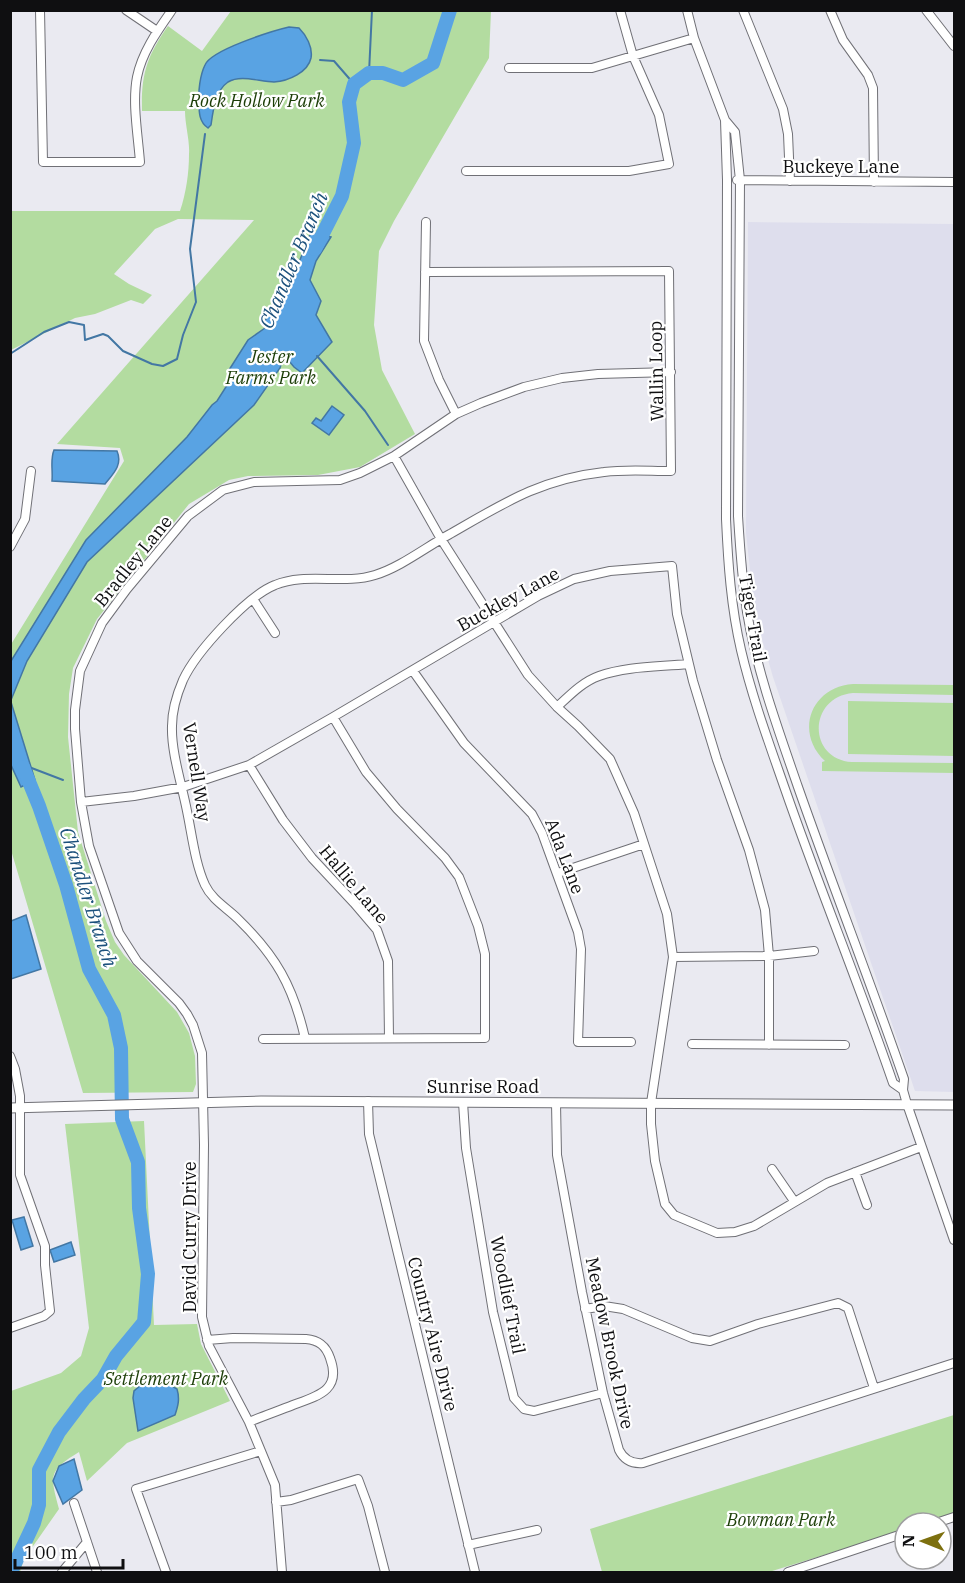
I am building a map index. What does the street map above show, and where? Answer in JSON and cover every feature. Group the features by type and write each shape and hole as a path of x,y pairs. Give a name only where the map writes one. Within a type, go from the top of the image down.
{"main road":[{"name":"Sunrise Road","path":"15,1107 368,1101 954,1105"}],"street":[{"path":"40,10 43,162 140,162 137,77 143,57 172,10"},
{"path":"126,10 157,31"},
{"path":"466,171 629,171 669,164 659,115 633,56 620,10"},
{"name":"Tiger Trail","path":"687,10 694,38 725,120 728,180 726,519 729,567 740,648 751,689 815,876 860,988 893,1083 903,1090"},
{"path":"743,10 783,109 788,134 790,181"},
{"path":"830,10 843,40 867,75 873,88 875,97 874,182"},
{"path":"926,10 954,46"},
{"path":"509,68 592,68 694,38"},
{"name":"Tiger Trail","path":"725,120 735,132 740,180 738,516 747,611 769,702 904,1079 903,1090 907,1104 954,1240"},
{"name":"Buckeye Lane","path":"728,180 954,182"},
{"path":"426,222 424,341 435,371 456,414"},
{"name":"Wallin Loop","path":"424,272 669,271 671,471 607,471 571,477 517,496 441,539"},
{"name":"Bradley Lane","path":"204,1102 202,1053 194,1025 179,1003 132,956 118,933 89,846 81,802 75,710 80,671 108,615 188,516 223,490 245,483 340,480 394,456 456,414 516,390 562,378 620,372 671,372"},
{"path":"394,456 441,539 528,675 610,759 626,793 667,914 673,957 651,1103 655,1161 668,1209 674,1215 713,1232 731,1233 754,1226 827,1183 921,1147"},
{"path":"10,547 25,519 32,471"},
{"name":"Vernell Way","path":"305,1038 297,1009 277,963 236,916 215,900 205,884 172,735 173,715 179,690 190,668 221,629 267,588 287,581 357,579 373,576 383,573 441,539"},
{"name":"Buckley Lane","path":"81,802 183,787 249,765 538,596 574,579 610,572 672,566 677,614 688,664 717,760 759,880 765,910 769,956 769,1045"},
{"path":"253,599 275,633"},
{"path":"557,707 579,687 597,677 625,670 688,664"},
{"name":"Ada Lane","path":"413,671 464,743 532,814 542,833 578,932 581,949 578,1042 631,1042"},
{"path":"263,1039 485,1038 485,954 478,926 459,877 445,858 397,810 366,772 333,717"},
{"name":"Hallie Lane","path":"249,765 283,820 312,858 377,930 388,961 389,1038"},
{"path":"558,873 644,844"},
{"path":"673,957 769,956 814,951"},
{"path":"692,1044 845,1045"},
{"path":"10,1056 15,1069 20,1175 45,1246 50,1311 44,1316 10,1328"},
{"name":"Country Aire Drive","path":"368,1101 369,1134 475,1572"},
{"name":"David Curry Drive","path":"204,1102 202,1317 207,1340 217,1364 249,1422 275,1485 282,1572"},
{"name":"Woodlief Trail","path":"463,1102 464,1137 493,1312 514,1398 524,1409 534,1412 603,1393"},
{"name":"Meadow Brook Drive","path":"556,1102 557,1155 585,1309 603,1393 619,1450 626,1459 638,1463 954,1363"},
{"path":"772,1169 794,1202"},
{"path":"855,1172 867,1205"},
{"path":"585,1309 604,1306 623,1309 692,1338 710,1341 779,1318 838,1303 848,1308 874,1388"},
{"path":"207,1340 310,1339 317,1341 327,1349 334,1372 331,1384 322,1395 249,1422"},
{"path":"166,1572 136,1490 261,1451"},
{"path":"276,1503 358,1479 368,1506 385,1572"},
{"path":"74,1503 97,1572"},
{"path":"468,1545 537,1530"},
{"path":"788,1572 893,1537"},
{"path":"62,1572 87,1542"}],"shaded area":[{"path":"748,222 954,224 954,1092 915,1091 773,677 755,615 746,533"}],"green space":[{"name":"Jester Farms Park","path":"231,11 491,11 489,58 394,221 379,251 374,325 382,370 415,434 360,467 318,475 248,476 229,480 189,504 97,619 73,668 69,694 68,737 78,832 106,921 115,942 124,955 177,1012 189,1033 195,1056 196,1084 193,1092 83,1093 11,850 10,646 124,461 120,448 57,444 254,220 178,219 155,229 114,274 152,295 143,304 131,300 95,314 75,318 11,350 11,211 180,211 189,161 185,111 142,111 144,76 150,56 168,26 202,51"},
{"path":"853,684 954,685 954,695 853,693 838,697 828,705 821,716 819,728 821,740 827,751 837,758 852,762 954,763 954,773 822,771 822,762 825,761 810,737 809,725 812,713 827,693 838,687"},
{"path":"848,701 954,703 954,756 848,754"},
{"name":"Settlement Park","path":"144,1121 154,1325 197,1324 201,1344 230,1401 127,1443 87,1481 79,1452 62,1464 57,1469 53,1481 59,1509 24,1559 20,1572 11,1572 11,1391 61,1373 81,1356 89,1328 65,1124"},
{"name":"Bowman Park","path":"954,1415 954,1514 953,1511 893,1511 893,1534 769,1572 602,1572 590,1529"}],"water":[{"path":"289,27 299,28 308,42 311,58 306,68 292,78 280,81 269,82 245,78 228,82 217,96 211,125 208,128 205,126 199,113 199,89 203,69 210,59 230,47"},
{"path":"311,232 331,237 316,261 310,280 321,301 316,315 332,342 302,373 284,355 280,368 254,405 87,562 27,661 11,700 11,661 86,540 187,437 217,401 231,379 229,370 248,340 265,328 264,322 292,280"},
{"path":"332,406 344,415 329,435 312,423 316,418 321,421"},
{"path":"54,450 117,451 119,461 114,473 105,484 52,481"},
{"path":"11,702 35,780 21,787 11,765"},
{"path":"26,915 41,969 11,979 11,921"},
{"path":"24,1217 33,1246 21,1250 12,1220"},
{"path":"71,1242 75,1255 54,1262 50,1250"},
{"path":"148,1379 163,1381 177,1389 178,1405 175,1415 138,1431 134,1391"},
{"path":"74,1459 82,1490 63,1504 53,1481 59,1466"}],"waterway":[{"path":"369,73 372,10"},
{"name":"Chandler Branch","path":"315,249 342,196 354,143 349,102 354,84 369,73 383,73 403,80 433,63 450,10"},
{"path":"320,60 334,61 354,84"},
{"path":"10,354 44,332 69,322 84,325 85,340 103,334 123,351 152,364 163,366 177,359 183,335 196,302 190,249 205,134"},
{"path":"317,356 365,411 388,445"},
{"name":"Chandler Branch","path":"11,1572 34,1523 39,1505 39,1470 59,1432 84,1399 103,1379 116,1356 144,1322 148,1274 139,1208 138,1162 122,1119 121,1048 114,1015 89,969 66,885 23,767"},
{"path":"29,767 63,780"}],"park label":[{"name":"Rock Hollow Park","path":"257,100"}]}
